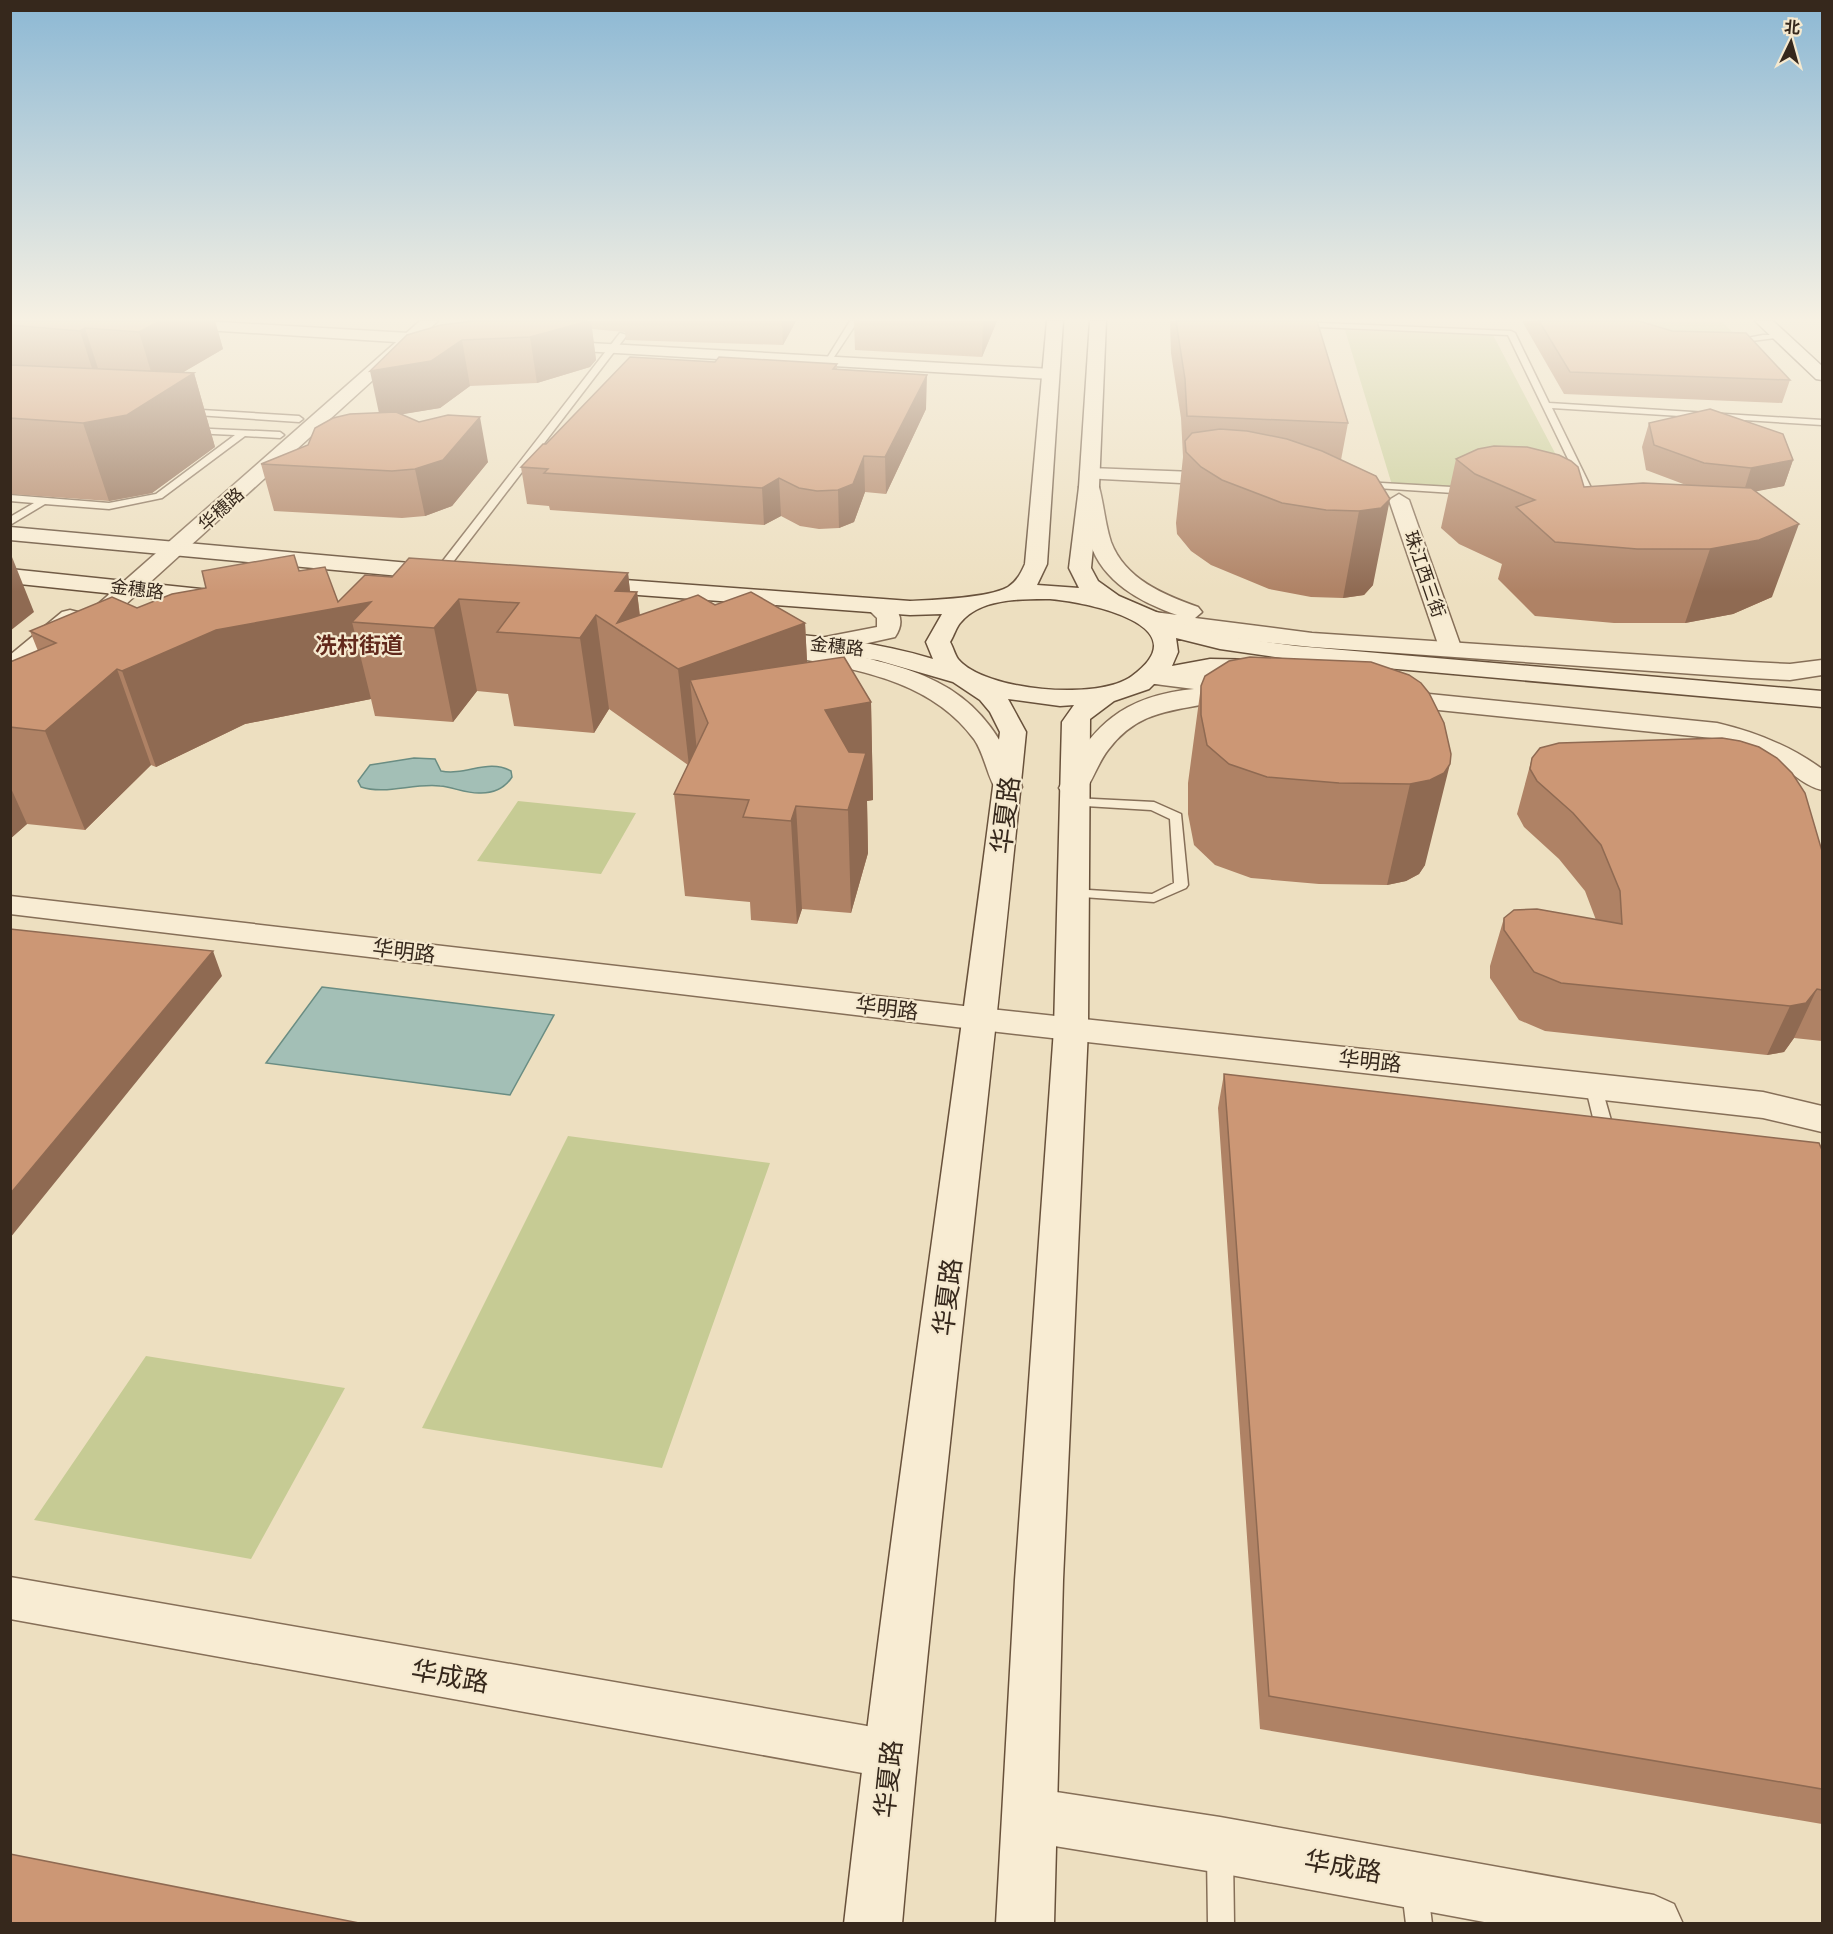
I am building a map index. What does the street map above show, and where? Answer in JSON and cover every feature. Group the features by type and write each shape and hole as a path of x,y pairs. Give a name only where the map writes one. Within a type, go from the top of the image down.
{"main road":[{"name":"华穗路","path":"10,694 178,547 327,411"},
{"path":"1015,593 1034,573 1048,411"},
{"name":"华夏路","path":"1025,1923 1040,1568 1071,1029 1075,722 1080,712 1110,693 1148,677 1160,667 1166,655 1166,644 1161,632 1147,618 1110,601 1089,585 1082,576 1081,548 1090,480 1093,411"},
{"name":"华穗路","path":"10,668 280,435 307,431"},
{"path":"1090,480 1103,551 1112,565 1138,589 1156,599 1192,613 1243,624 1489,652"},
{"path":"10,532 462,574"},
{"path":"1038,545 1081,548"},
{"name":"金穗路","path":"10,576 132,587 238,600"},
{"name":"金穗路","path":"566,582 877,606 928,608 977,602"},
{"name":"华夏路","path":"873,1923 890,1754 981,1019 1013,732 1007,716 976,683 954,670 945,661 940,642 945,625 963,609 977,602 1015,593 1067,592 1110,601"},
{"path":"824,644 847,642 886,632 890,625 889,616 877,606"},
{"path":"1147,618 1262,635 1489,652 1790,672 1822,668"},
{"path":"1147,618 1170,629 1201,638 1296,653 1822,699"},
{"name":"金穗路","path":"976,683 886,652 739,637 795,652 886,670 931,689 953,702 972,719 987,738 1008,787"},
{"path":"1148,677 1191,669 1238,666 1822,715"},
{"path":"1073,795 1088,756 1111,728 1125,717 1178,700 1275,690 1148,677"},
{"name":"华夏路","path":"976,683 1033,697 1077,698 1110,693"},
{"path":"1359,695 1700,727 1729,733 1761,744 1822,782"},
{"name":"华明路","path":"10,905 981,1019 1763,1105"},
{"path":"1763,1105 1822,1100"},
{"path":"1763,1105 1822,1119"},
{"name":"华成路","path":"1030,1815 1220,1845 1416,1901 1654,1923"}],"street":[{"path":"1090,480 1235,480"},
{"path":"1340,484 1364,485"},
{"name":"珠江西三街","path":"1398,493 1450,647"},
{"name":"华成路","path":"10,1598 890,1754"}],"lane":[{"path":"179,411 307,431"},
{"path":"439,573 564,411"},
{"path":"1547,411 1591,498 1568,497"},
{"path":"1641,411 1822,423"},
{"path":"178,429 280,435"},
{"path":"10,498 109,506 159,496 243,432"},
{"path":"1364,485 1398,493 1476,491"},
{"path":"10,522 43,501"},
{"path":"1073,795 1154,806 1176,817 1181,885 1154,898 1073,893"},
{"path":"1593,1086 1607,1139"},
{"path":"1220,1845 1221,1923"}],"green space":[{"path":"1370,411 1533,411 1576,493 1392,485"},
{"path":"518,801 636,813 601,874 477,861"},
{"path":"568,1136 770,1163 662,1468 422,1428"},
{"path":"146,1356 345,1388 251,1559 34,1520"}],"water":[{"path":"414,758 435,759 441,771 450,772 502,767 511,771 512,777 499,789 481,793 430,786 380,790 361,787 358,781 370,765"},
{"path":"322,987 554,1015 510,1095 266,1063"}],"building":[{"path":"10,411 133,411 127,415 83,423 10,418"},
{"path":"578,411 908,411 885,457 864,456 853,484 838,490 817,491 799,488 779,478 762,488 544,473 548,469 521,467 543,444 546,444"},
{"path":"1187,411 1344,411 1348,423 1187,416"},
{"path":"1700,411 1717,411 1783,434 1793,460 1751,468 1704,463 1654,445 1649,423"},
{"path":"396,412 419,422 448,415 480,417 443,460 415,469 392,471 261,464 308,445 315,428 333,418 350,414"},
{"path":"1220,429 1247,431 1287,439 1322,451 1376,476 1390,499 1381,508 1359,511 1326,510 1282,503 1222,480 1201,467 1186,452 1185,441 1192,433"},
{"path":"1494,446 1527,447 1559,455 1578,467 1584,487 1643,483 1751,488 1799,524 1759,540 1710,549 1637,549 1555,542 1516,507 1535,500 1475,474 1456,459 1478,449"},
{"path":"294,555 299,571 325,567 338,602 365,575 392,577 409,558 628,573 615,591 637,592 617,623 698,595 715,605 751,592 805,623 678,669 596,615 580,638 497,632 519,603 459,599 434,628 352,622 371,602 216,630 122,671 117,669 45,731 10,727 10,662 56,643 30,631 112,597 137,608 172,594 206,588 202,571"},
{"path":"844,657 871,702 825,710 849,752 866,753 848,810 796,806 791,821 743,817 749,800 674,794 708,723 690,680"},
{"path":"1250,657 1371,662 1409,675 1421,683 1429,693 1444,723 1451,754 1450,764 1444,773 1430,780 1410,784 1339,783 1267,777 1229,764 1207,745 1201,715 1201,686 1205,676 1229,661"},
{"path":"1722,738 1759,747 1777,758 1792,773 1805,793 1822,851 1822,990 1817,989 1806,1003 1790,1006 1561,983 1534,972 1504,930 1504,918 1514,910 1537,909 1622,924 1620,891 1601,845 1573,813 1537,781 1530,769 1532,758 1540,748 1559,743"},
{"path":"10,929 213,951 10,1194"},
{"path":"1224,1074 1819,1143 1822,1150 1822,1789 1269,1696"},
{"path":"10,1854 359,1923 10,1923"}],"district":[{"name":"冼村街道","path":"359,645"}]}
